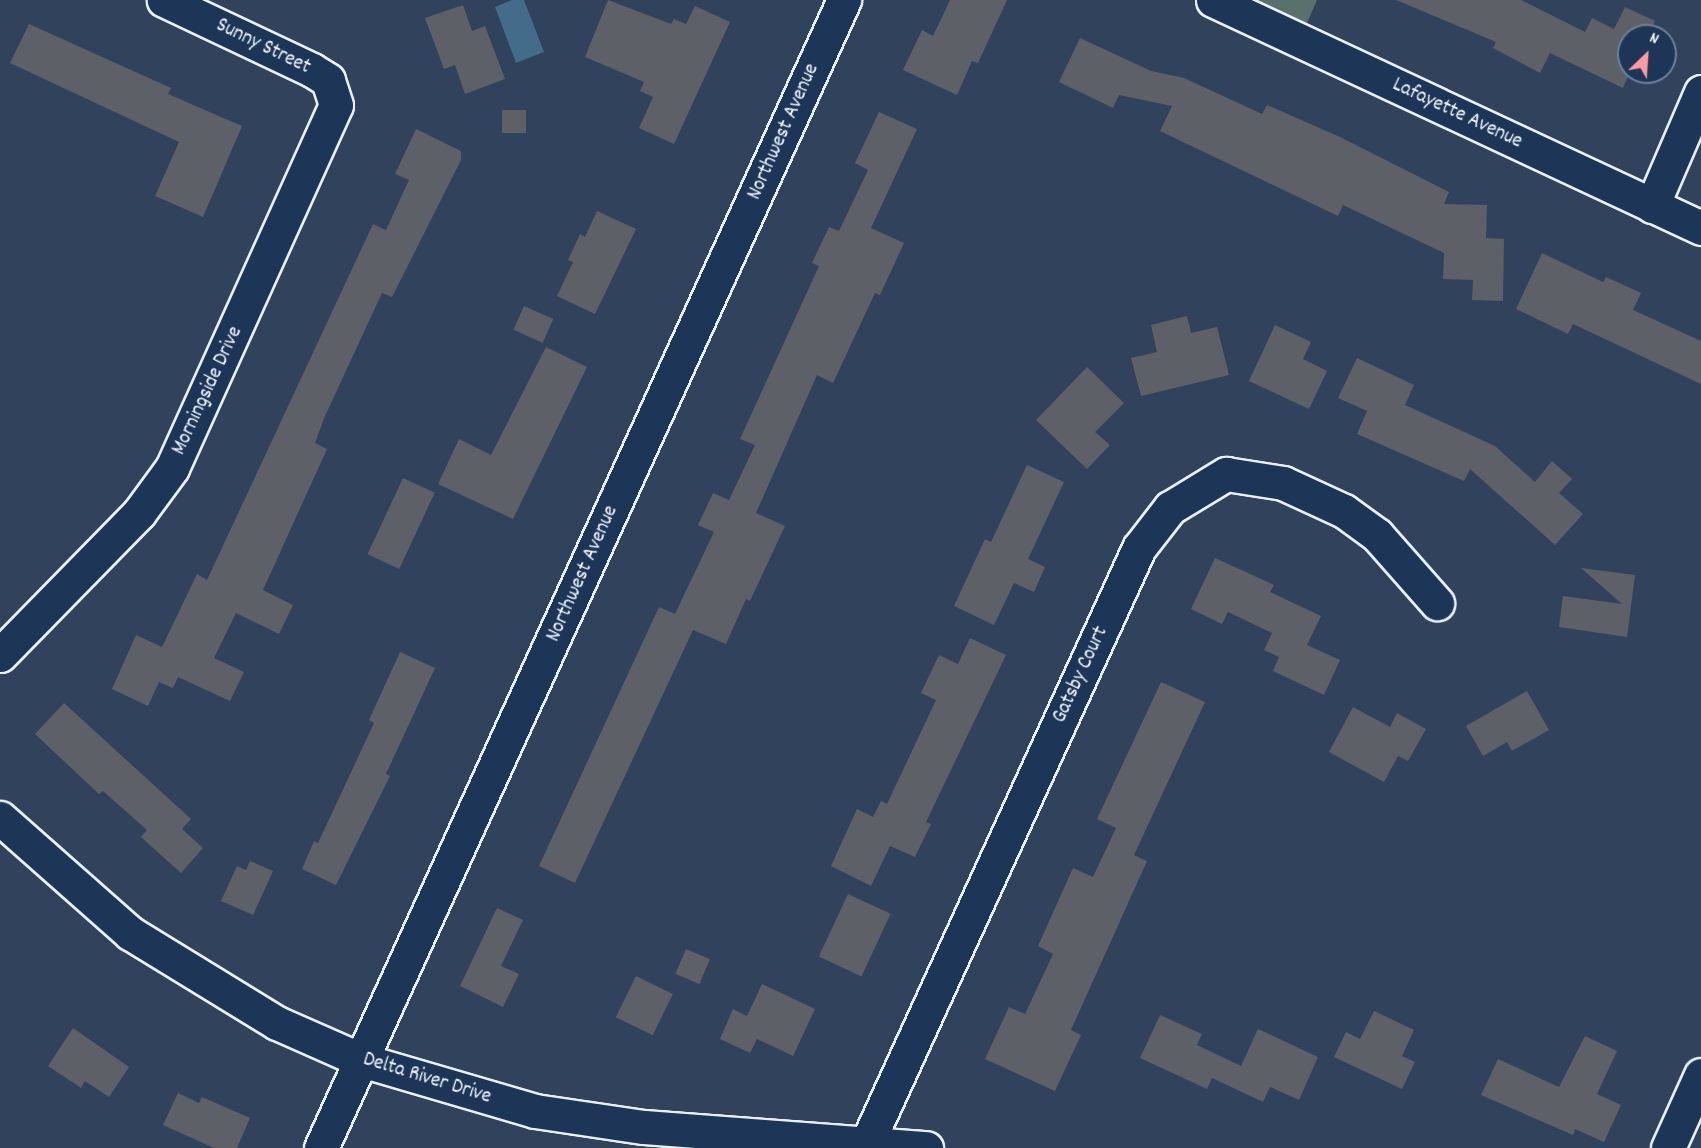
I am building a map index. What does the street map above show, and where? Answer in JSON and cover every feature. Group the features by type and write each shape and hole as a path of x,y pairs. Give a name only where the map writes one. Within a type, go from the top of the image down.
{"street":[{"name":"Sunny Street","path":"164,0 328,80"},
{"name":"Northwest Avenue","path":"321,1148 844,0"},
{"name":"Lafayette Avenue","path":"1213,0 1701,228"},
{"name":"Morningside Drive","path":"0,655 139,513 172,468 333,118 336,105 328,80"},
{"path":"1652,206 1701,92"},
{"name":"Gatsby Court","path":"868,1141 1139,548 1170,508 1226,474 1283,483 1344,512 1377,536 1437,603"},
{"name":"Delta River Drive","path":"0,818 130,933 277,1023 362,1060 535,1111 644,1127 868,1141 926,1148"},
{"path":"1668,1148 1701,1075"}],"green space":[{"path":"1255,0 1317,0 1307,23"}],"water":[{"path":"512,0 524,0 544,52 516,63 495,7"}],"building":[{"path":"608,0 671,24 674,19 686,24 695,6 730,22 674,144 639,128 653,97 640,91 644,82 585,57"},
{"path":"950,0 1007,0 978,63 972,61 957,95 903,70 922,30 933,36"},
{"path":"1396,0 1521,0 1585,32 1592,18 1614,29 1625,7 1655,21 1653,24 1617,24 1617,84 1625,84 1623,88 1550,53 1540,73 1493,48 1496,42"},
{"path":"463,5 472,31 485,26 505,79 465,94 455,65 444,69 425,18"},
{"path":"29,24 171,88 168,94 242,126 203,217 155,196 179,142 10,63"},
{"path":"1080,38 1151,71 1184,78 1262,114 1267,105 1340,137 1449,192 1444,204 1487,205 1486,238 1504,239 1503,301 1472,300 1473,280 1443,279 1444,253 1343,205 1338,216 1160,131 1172,106 1119,95 1113,108 1059,82"},
{"path":"502,110 526,110 526,133 502,133"},
{"path":"879,112 917,129 871,228 904,243 880,295 875,293 833,383 817,375 756,513 785,526 750,601 746,599 726,644 693,630 575,883 539,866 659,607 675,614 714,532 698,525 713,493 729,500 755,445 740,439 819,266 812,263 829,227 839,231 868,170 855,163"},
{"path":"416,129 461,151 461,160 392,297 382,293 325,416 315,443 327,449 263,590 293,605 279,634 236,613 214,658 244,672 230,701 178,677 173,688 159,682 148,706 112,689 136,635 162,647 197,574 207,580 373,224 386,230 409,180 395,174"},
{"path":"597,211 636,229 595,314 557,296 573,262 568,260 580,234 585,237"},
{"path":"1542,253 1603,282 1606,277 1641,293 1633,310 1701,341 1701,384 1573,324 1568,334 1516,309"},
{"path":"524,306 553,319 543,343 513,330"},
{"path":"1187,316 1191,333 1217,327 1229,375 1141,396 1131,358 1157,352 1151,325"},
{"path":"1275,325 1311,342 1303,359 1327,371 1309,409 1249,381"},
{"path":"546,347 587,367 513,519 438,484 459,439 491,455"},
{"path":"1357,358 1414,385 1405,405 1495,446 1535,482 1552,461 1572,479 1559,493 1583,514 1555,545 1470,469 1464,481 1357,434 1367,411 1338,398"},
{"path":"1087,367 1124,403 1095,432 1110,445 1087,469 1036,420"},
{"path":"1027,465 1064,482 1028,559 1045,567 1034,592 1014,583 994,625 954,606 985,539 991,542"},
{"path":"403,478 435,493 399,569 368,554"},
{"path":"1215,558 1274,585 1270,592 1321,616 1307,645 1340,660 1324,695 1273,671 1279,657 1264,650 1272,633 1228,612 1222,624 1191,609"},
{"path":"1581,568 1635,575 1627,637 1559,627 1563,596 1622,604"},
{"path":"970,638 1006,655 926,822 931,824 915,857 890,846 871,886 831,866 857,809 873,817 881,801 887,804 936,700 921,693 939,655 958,664"},
{"path":"400,652 435,668 386,774 390,776 336,885 302,869 314,841 318,843 374,723 369,720"},
{"path":"1161,682 1205,702 1134,855 1147,861 1071,1030 1081,1035 1055,1091 985,1059 1009,1007 1025,1014 1053,954 1038,946 1073,868 1093,877 1116,828 1097,819"},
{"path":"1527,691 1549,730 1512,751 1507,742 1483,756 1466,726"},
{"path":"64,703 191,819 182,829 203,848 181,873 141,837 147,830 103,791 99,794 35,734"},
{"path":"1353,707 1390,727 1397,713 1426,729 1408,761 1398,756 1384,782 1329,752"},
{"path":"250,861 273,871 253,915 221,901 237,866 246,870"},
{"path":"848,894 891,914 861,976 819,957"},
{"path":"497,908 523,920 501,966 519,974 503,1007 460,986"},
{"path":"686,949 710,959 699,984 675,974"},
{"path":"636,976 673,994 653,1035 616,1017"},
{"path":"762,984 815,1009 793,1056 757,1039 750,1053 720,1039 733,1009 747,1016"},
{"path":"1374,1011 1414,1030 1402,1056 1415,1062 1402,1089 1334,1057 1346,1032 1360,1039"},
{"path":"1160,1015 1202,1034 1197,1045 1241,1066 1258,1029 1318,1057 1299,1100 1270,1087 1263,1102 1212,1078 1207,1089 1140,1058"},
{"path":"73,1028 129,1067 109,1097 85,1081 81,1088 48,1066"},
{"path":"1585,1036 1617,1051 1597,1094 1621,1105 1604,1142 1575,1129 1573,1135 1481,1095 1498,1059 1559,1087"},
{"path":"178,1093 199,1103 202,1097 250,1118 237,1148 214,1148 163,1125"}]}
